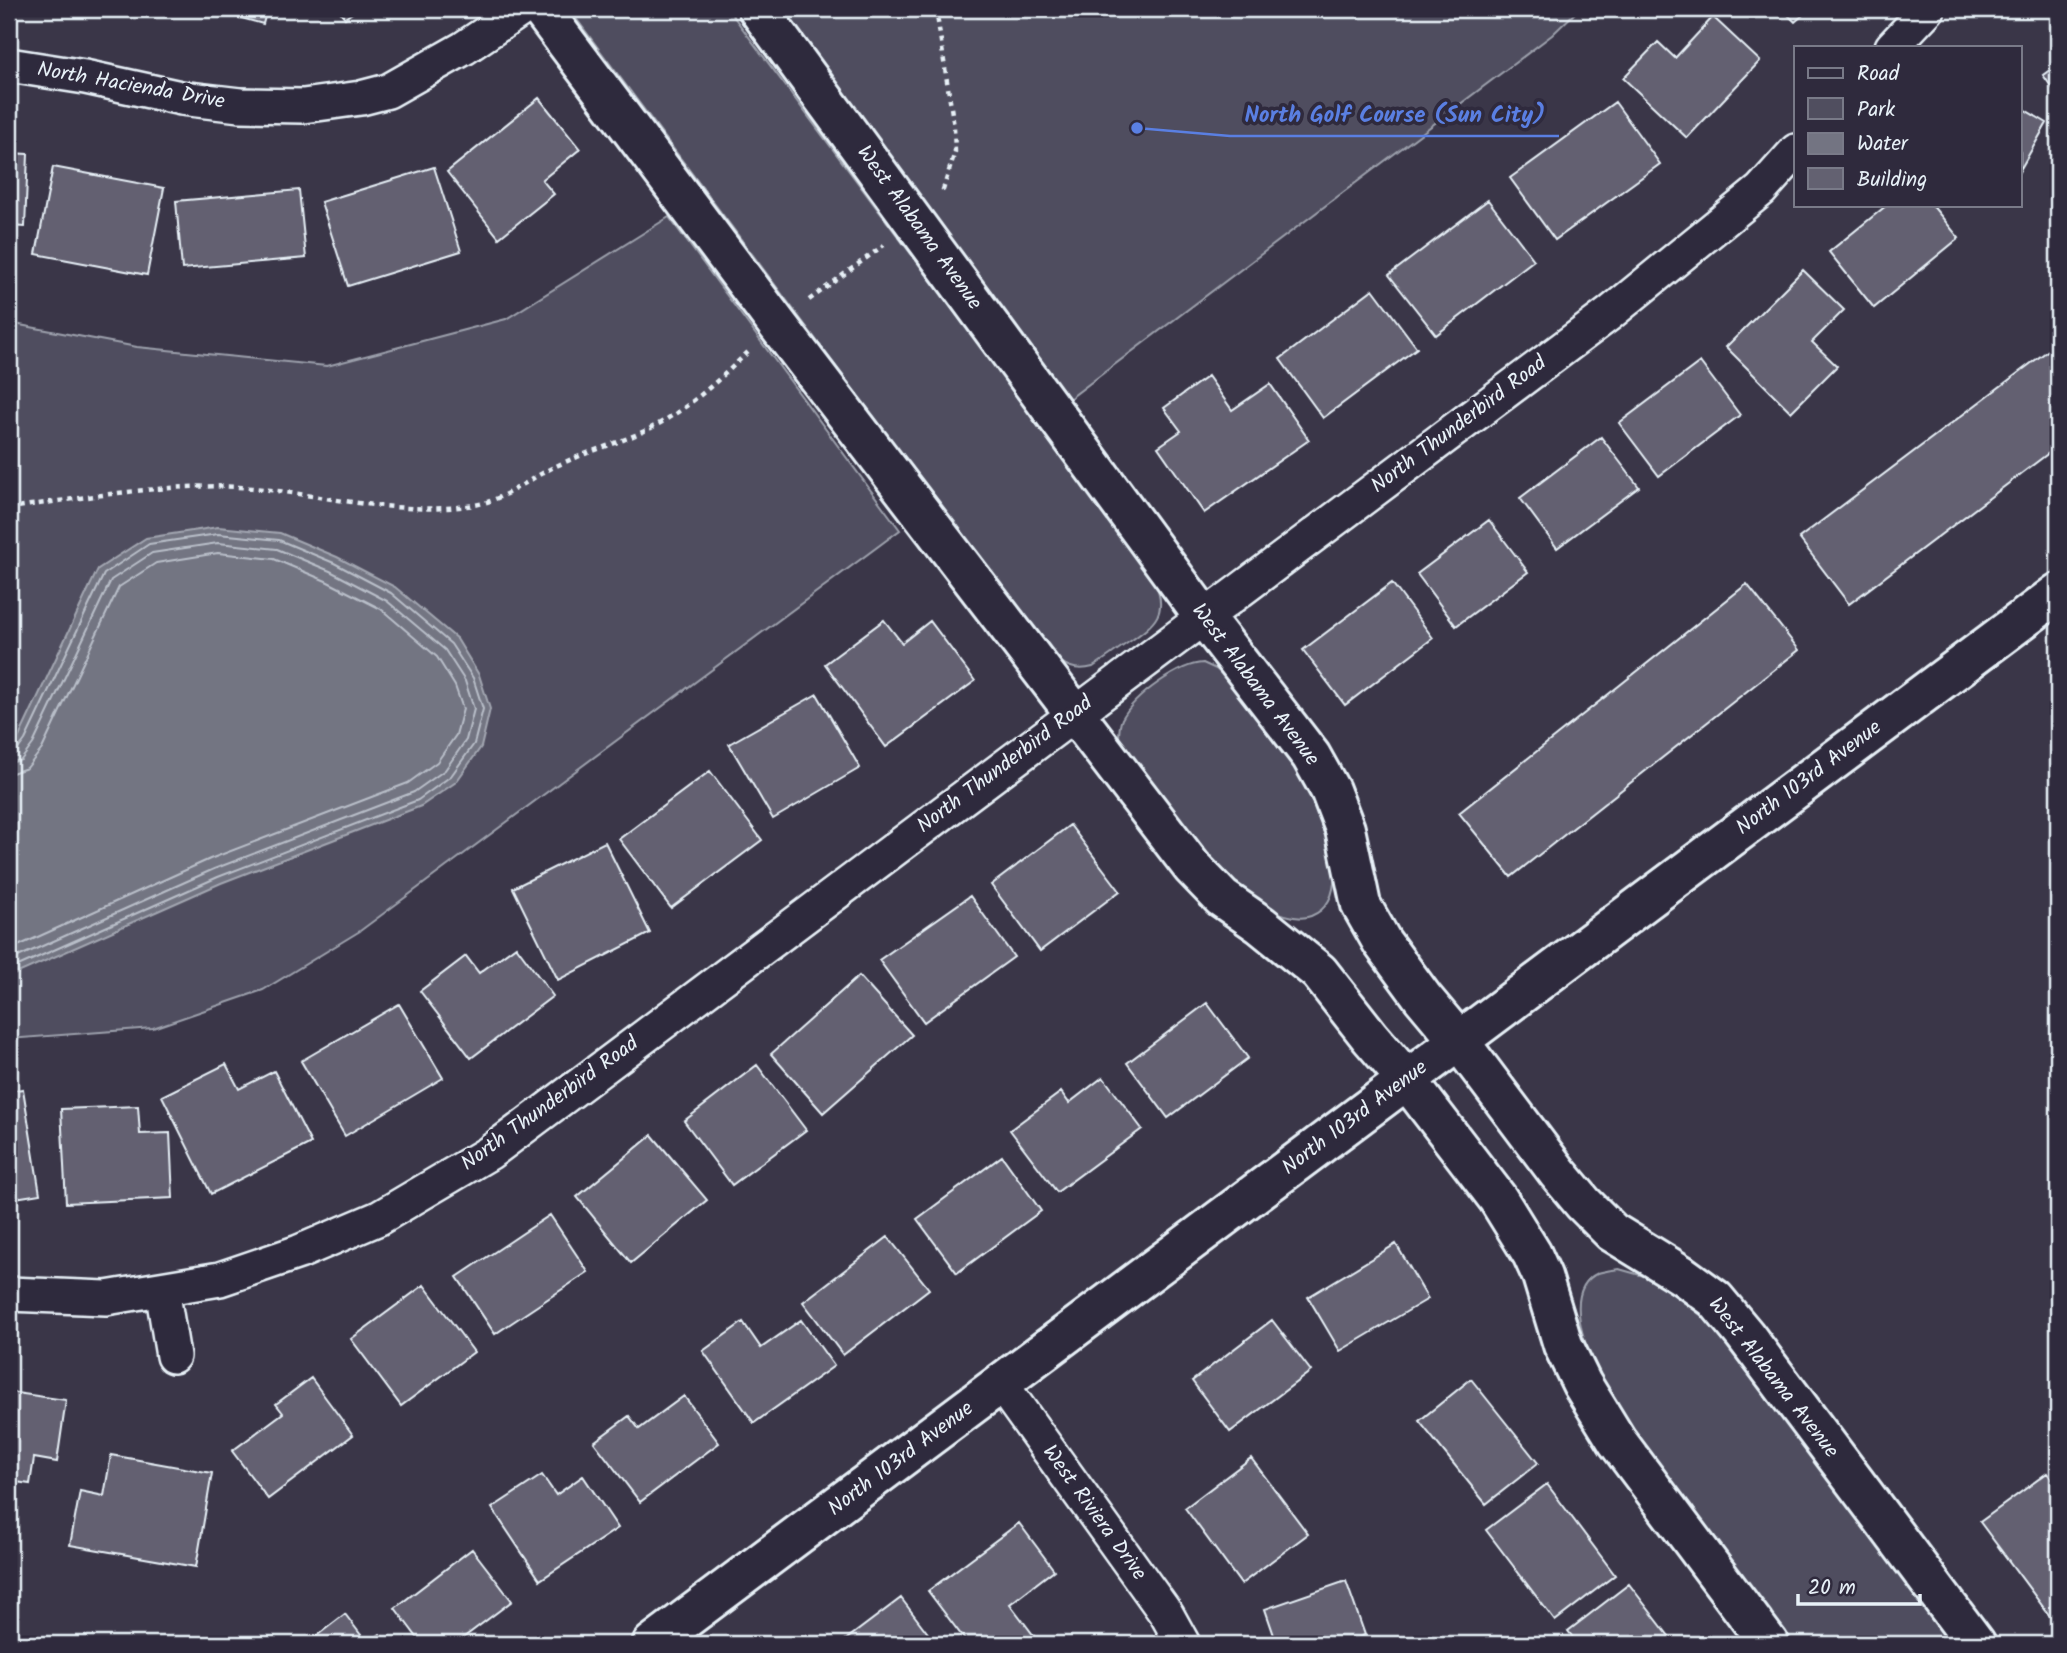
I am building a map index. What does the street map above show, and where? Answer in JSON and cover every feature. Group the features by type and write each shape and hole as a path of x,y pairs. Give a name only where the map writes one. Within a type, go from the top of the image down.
{"street":[{"name":"North Hacienda Drive","path":"9,65 85,76 181,98 240,104 303,106 361,98 388,91 464,48 522,9"},
{"path":"541,9 777,324 1192,867 1222,898 1261,925 1319,972 1407,1080 1498,1199 1518,1229 1542,1276 1568,1355 1582,1384 1617,1441 1769,1644"},
{"name":"West Alabama Avenue","path":"758,9 1203,615 1311,756 1330,790 1345,829 1361,905 1382,942 1423,998 1459,1041 1558,1173 1612,1232 1714,1298 1745,1335 1976,1644"},
{"path":"1893,46 1928,9"},
{"name":"North Thunderbird Road","path":"9,1294 106,1298 220,1279 299,1252 379,1218 489,1153 1203,615 1609,314 1761,190 1794,153"},
{"name":"North 103rd Avenue","path":"652,1644 2058,593"},
{"path":"162,1289 173,1356"},
{"name":"West Riviera Drive","path":"1001,1384 1133,1566 1167,1615 1183,1644"}],"path":[{"path":"9,508 127,492 195,488 250,488 381,506 424,509 477,505 505,494 583,454 650,428 718,381 777,324"}],"green space":[{"path":"569,9 728,9 1154,579 1160,609 1153,623 1093,667 1070,667 1050,653"},
{"path":"758,9 1579,9 1552,35 1053,411"},
{"path":"669,217 900,530 360,931 263,990 153,1028 9,1039 9,323 137,347 327,366 506,319"},
{"path":"1203,663 1216,669 1230,681 1291,761 1316,801 1329,837 1334,876 1332,893 1324,907 1311,916 1301,918 1278,913 1242,894 1220,877 1119,740 1122,719 1136,701 1170,675"},
{"path":"1619,1269 1651,1278 1706,1319 1954,1644 1791,1644 1615,1406 1599,1377 1584,1337 1579,1317 1579,1299 1585,1284 1598,1273"}],"water":[{"path":"218,527 280,533 337,557 395,587 457,639 479,675 490,709 481,747 456,782 421,806 221,883 9,977 9,752 19,737 98,569 146,538"}],"building":[{"path":"209,9 267,9 263,24"},
{"path":"338,9 358,9 345,18"},
{"path":"1782,9 1810,9 1795,22"},
{"path":"1713,17 1760,61 1687,138 1623,78 1658,42 1675,58"},
{"path":"2058,64 2058,96 2043,75"},
{"path":"539,98 580,149 542,180 554,194 499,238 447,172"},
{"path":"1615,102 1660,164 1555,240 1510,178"},
{"path":"2022,108 2047,123 2022,167"},
{"path":"9,153 28,154 25,227 9,226"},
{"path":"53,167 164,188 147,275 36,254"},
{"path":"434,167 461,251 348,286 321,202"},
{"path":"299,190 306,258 182,269 176,201"},
{"path":"1488,200 1534,260 1436,335 1389,275"},
{"path":"1886,206 1933,206 1959,238 1874,308 1829,252"},
{"path":"1803,270 1844,310 1812,342 1837,366 1791,412 1726,347"},
{"path":"1373,289 1417,348 1323,418 1280,359"},
{"path":"2058,343 2058,446 1849,604 1799,538"},
{"path":"1700,362 1740,415 1659,476 1619,423"},
{"path":"1208,376 1232,410 1270,384 1309,440 1204,513 1158,447 1181,431 1164,408"},
{"path":"1601,437 1639,487 1557,548 1520,498"},
{"path":"1489,520 1528,572 1456,626 1417,574"},
{"path":"1392,583 1433,638 1345,705 1303,650"},
{"path":"1747,584 1799,650 1511,877 1459,813"},
{"path":"884,620 902,643 930,621 975,681 886,747 825,664"},
{"path":"817,694 860,768 773,819 729,744"},
{"path":"710,771 762,840 671,908 619,839"},
{"path":"1070,825 1120,891 1040,951 991,885"},
{"path":"605,842 650,933 558,980 513,888"},
{"path":"970,896 1014,957 924,1022 879,960"},
{"path":"516,946 553,996 471,1058 420,991 466,956 479,973"},
{"path":"859,976 912,1035 823,1113 771,1054"},
{"path":"1207,1003 1248,1058 1168,1118 1127,1063"},
{"path":"399,1004 443,1078 345,1136 301,1061"},
{"path":"226,1064 239,1089 274,1071 311,1143 211,1194 162,1096"},
{"path":"757,1065 806,1130 732,1185 684,1121"},
{"path":"1103,1077 1142,1129 1057,1192 1010,1130 1061,1092 1069,1103"},
{"path":"23,1089 40,1194 9,1199 9,1091"},
{"path":"138,1106 140,1134 170,1133 173,1198 66,1203 61,1109"},
{"path":"652,1135 707,1200 631,1263 577,1197"},
{"path":"1002,1156 1041,1211 957,1273 917,1219"},
{"path":"550,1215 588,1272 495,1334 457,1277"},
{"path":"888,1237 929,1289 843,1355 803,1302"},
{"path":"1396,1244 1428,1299 1340,1351 1308,1297"},
{"path":"424,1285 474,1352 401,1406 351,1339"},
{"path":"801,1320 834,1366 754,1423 703,1351 743,1322 761,1348"},
{"path":"1272,1320 1311,1371 1230,1432 1192,1381"},
{"path":"311,1378 353,1435 268,1499 232,1451 283,1413 276,1404"},
{"path":"1471,1379 1538,1463 1486,1504 1419,1421"},
{"path":"9,1392 66,1400 57,1462 34,1458 30,1484 9,1481"},
{"path":"684,1396 719,1443 640,1502 594,1442 629,1416 639,1429"},
{"path":"111,1455 212,1473 196,1567 70,1545 80,1491 104,1496"},
{"path":"1251,1458 1308,1534 1241,1584 1185,1508"},
{"path":"2047,1473 2058,1487 2058,1615 2052,1619 1980,1522"},
{"path":"542,1475 556,1495 583,1476 618,1528 540,1580 492,1508"},
{"path":"1547,1484 1615,1575 1555,1621 1486,1530"},
{"path":"1019,1523 1054,1570 1010,1604 1034,1636 1022,1644 968,1644 928,1591"},
{"path":"472,1549 512,1601 455,1644 422,1644 395,1608"},
{"path":"1346,1581 1365,1635 1347,1644 1277,1644 1265,1609"},
{"path":"1629,1584 1675,1644 1578,1644 1568,1631"},
{"path":"901,1598 936,1644 840,1644"},
{"path":"345,1614 367,1643 380,1634 388,1644 306,1644"}],"place":[{"name":"North Golf Course (Sun City)","path":"1137,128"}]}
